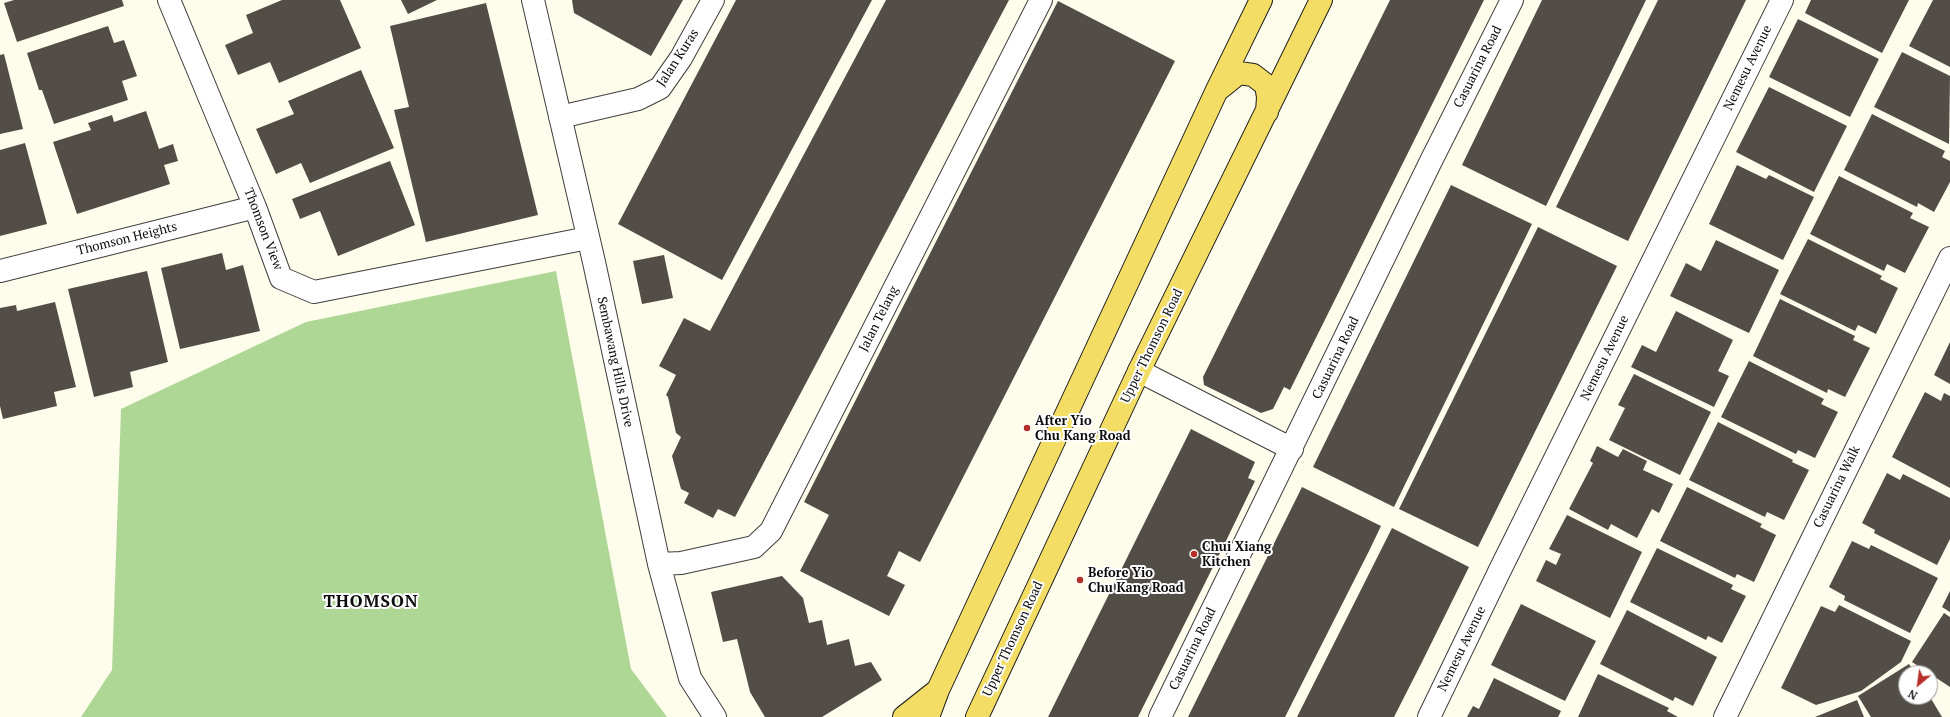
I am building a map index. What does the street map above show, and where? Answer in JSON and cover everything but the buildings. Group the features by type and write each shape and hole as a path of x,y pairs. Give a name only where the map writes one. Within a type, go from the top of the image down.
{"main road":[{"path":"928,717 938,690 1217,90 1261,0"},
{"name":"Upper Thomson Road","path":"977,717 1139,371 1321,0"},
{"path":"1217,90 1239,73 1254,75 1266,85 1268,97 1266,113"},
{"path":"904,717 938,690"}],"street":[{"name":"Thomson View","path":"170,0 254,207 281,278 314,292 588,238"},
{"name":"Sembawang Hills Drive","path":"533,0 588,238 660,564 690,678 715,717"},
{"name":"Jalan Kuras","path":"560,117 638,99 660,88 681,58 713,0"},
{"name":"Jalan Telang","path":"660,564 681,563 754,547 771,531 1041,0"},
{"name":"Casuarina Road","path":"1160,717 1292,449 1431,161 1512,0"},
{"name":"Nemesu Avenue","path":"1429,717 1496,578 1782,0"},
{"name":"Thomson Heights","path":"0,271 254,207"},
{"name":"Casuarina Walk","path":"1725,717 1950,258"},
{"path":"1139,371 1292,449"}],"green space":[{"path":"556,271 631,669 667,717 81,717 112,670 121,409 306,322"}],"place":[{"name":"After Yio Chu Kang Road","path":"1027,428"},
{"name":"Chui Xiang Kitchen","path":"1194,554"},
{"name":"Before Yio Chu Kang Road","path":"1080,580"}],"district":[{"name":"THOMSON","path":"371,602"}]}
